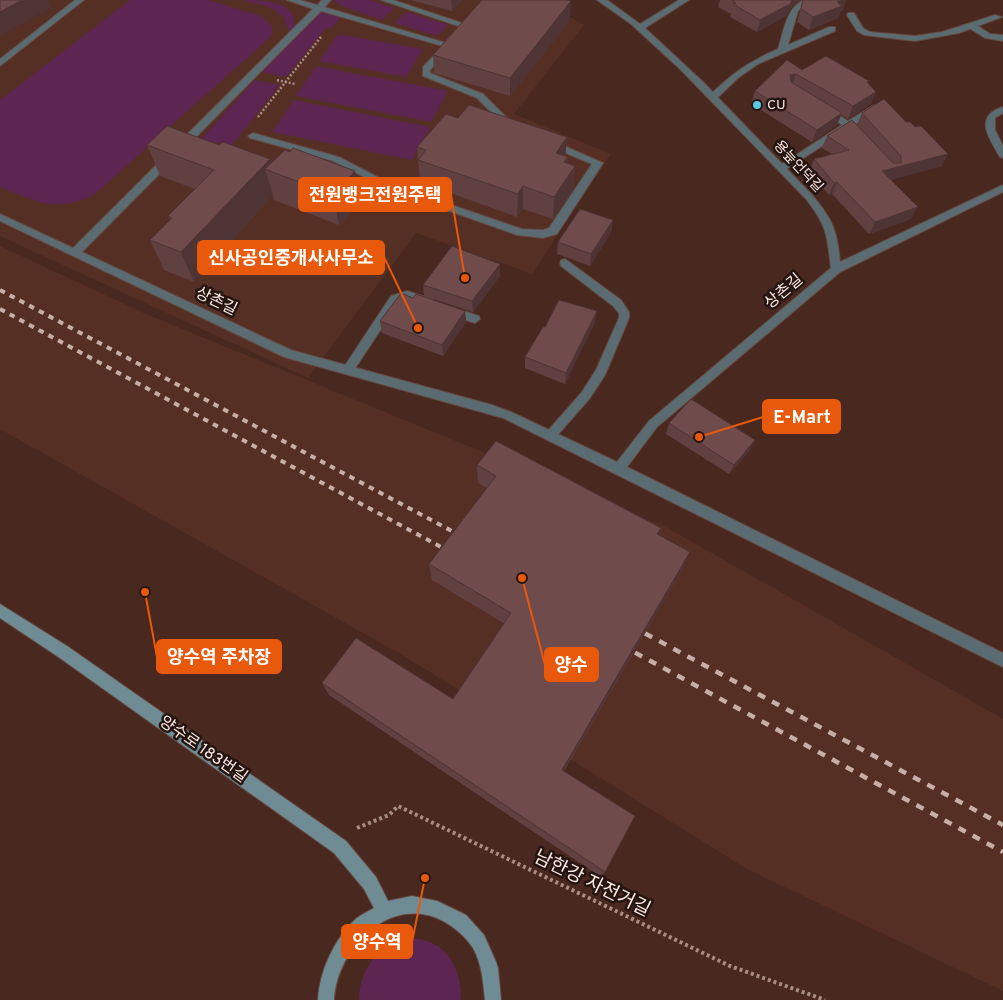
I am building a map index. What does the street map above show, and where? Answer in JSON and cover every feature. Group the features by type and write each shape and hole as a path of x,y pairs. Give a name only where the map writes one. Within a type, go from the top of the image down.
{"street":[{"path":"0,63 69,4 80,0"},
{"path":"291,0 319,8 461,32"},
{"path":"75,252 190,143 327,0"},
{"path":"385,0 461,32"},
{"name":"용늪언덕길","path":"601,0 657,42 809,197 832,233 836,269"},
{"path":"639,28 685,0"},
{"path":"782,50 794,11 798,5 811,0"},
{"path":"851,14 861,30 892,38 933,38 998,17"},
{"path":"972,26 988,36 1003,38"},
{"path":"713,97 744,69 782,50 832,29"},
{"path":"461,32 426,69 426,74 478,95 490,103 506,123 522,132"},
{"path":"816,106 848,125 866,145"},
{"path":"782,168 874,108"},
{"path":"1003,110 991,117 989,123 990,131 1003,155"},
{"path":"254,136 336,159 390,187 520,232 543,234 553,231 598,163 539,139"},
{"path":"289,158 314,152"},
{"name":"상촌길","path":"619,469 639,440 653,424 836,269 1003,188"},
{"name":"상촌길","path":"0,217 288,354 488,408 619,469 1003,660"},
{"path":"550,436 586,395 601,372 624,318 624,312 617,304 565,263"},
{"path":"348,370 395,299 399,296 412,297 475,319"},
{"name":"양수로 183번길","path":"0,610 62,651 340,847 370,883 384,911"},
{"path":"326,1000 334,963 350,936 371,917 384,911 396,906 422,904 448,912 470,930 486,955 494,984 493,1000"}],"path":[{"path":"255,121 322,36"},
{"path":"286,82 296,84"},
{"name":"남한강 자전거길","path":"353,829 389,815 398,806 730,966 825,1000"}],"shaded area":[{"path":"0,0 541,0 584,25 514,114 611,154 532,274 416,233 308,378 0,236"},
{"path":"130,0 208,0 261,16 272,27 272,34 94,195 68,203 57,204 36,201 0,187 0,100"},
{"path":"242,0 271,2 284,7 294,16 294,27 289,33 287,24 279,13 266,6"},
{"path":"333,0 370,0 394,8 382,20 342,6"},
{"path":"320,12 341,17 331,28 326,28 286,77 262,72"},
{"path":"406,12 448,25 437,36 395,23"},
{"path":"338,34 423,49 406,77 319,61"},
{"path":"316,66 448,91 431,122 296,96"},
{"path":"255,80 280,85 231,146 201,139"},
{"path":"294,100 430,127 412,160 272,132"},
{"path":"0,246 146,314 668,528 1003,719 1003,991 747,869 404,656 0,429"},
{"path":"418,939 430,942 441,948 452,961 460,984 461,1000 359,1000 362,981 377,954 393,943"}],"building":[{"path":"0,0 22,0 0,12"},
{"path":"482,0 571,1 510,78 433,55"},
{"path":"732,0 792,0 790,4 760,20 733,4 736,3"},
{"path":"803,0 842,0 837,2 842,6 813,17 801,9"},
{"path":"826,56 869,81 867,82 876,92 853,106 796,74 790,75 791,82 842,113 817,130 755,91 787,60 802,70"},
{"path":"884,99 906,122 910,122 915,127 921,126 948,154 882,171 918,207 875,222 837,182 834,183 814,159 849,150 827,136 852,120 893,163 901,163 901,156 862,113"},
{"path":"469,105 567,137 556,153 568,157 564,162 575,166 554,197 523,186 518,194 418,160 426,150 417,147 446,114 458,118"},
{"path":"167,126 219,145 223,142 270,159 181,252 150,240 172,218 168,216 214,170 147,145"},
{"path":"293,148 355,171 333,195 265,169 285,150 290,152"},
{"path":"580,209 613,220 591,254 558,242"},
{"path":"452,246 500,264 472,301 423,285"},
{"path":"401,293 413,298 416,294 465,311 442,345 380,321"},
{"path":"559,300 597,311 566,373 525,357 543,327 545,327"},
{"path":"691,399 755,440 734,465 669,423"},
{"path":"496,441 661,528 657,534 690,552 562,770 635,816 605,872 322,683 356,638 453,699 511,613 429,564 496,476 477,465"}],"railway":[{"path":"0,290 465,538"},
{"path":"0,309 454,554"},
{"path":"631,626 1003,825"},
{"path":"621,645 1003,852"}],"place":[{"name":"CU","path":"757,105"},
{"name":"전원뱅크전원주택","path":"465,278"},
{"name":"신사공인중개사사무소","path":"418,328"},
{"name":"E-Mart","path":"699,437"},
{"name":"양수","path":"522,578"},
{"name":"양수역 주차장","path":"145,592"},
{"name":"양수역","path":"425,878"}]}
